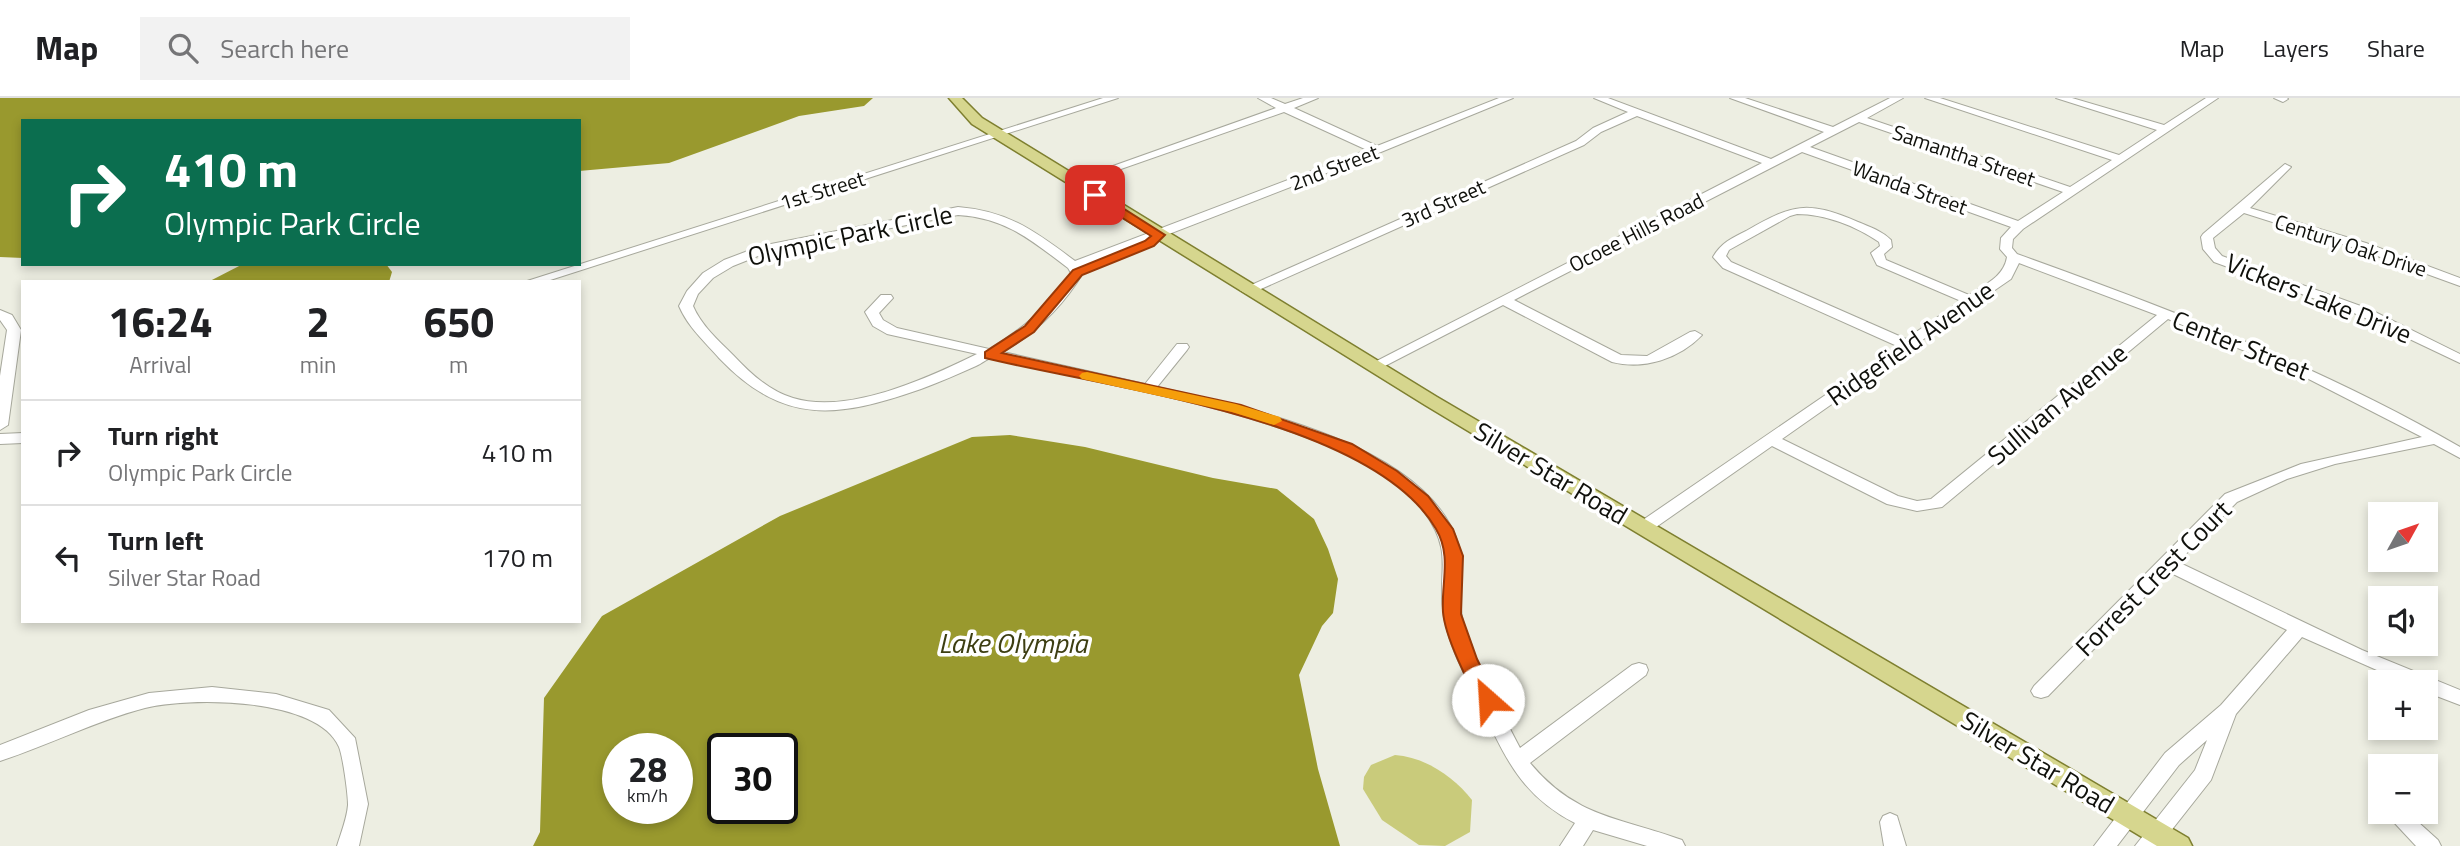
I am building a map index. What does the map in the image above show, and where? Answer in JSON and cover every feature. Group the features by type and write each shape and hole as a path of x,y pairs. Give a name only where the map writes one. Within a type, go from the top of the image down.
{"main road":[{"name":"Silver Star Road","path":"955,98 967,113 998,135 1247,290 2127,815 2151,839 2181,846"}],"street":[{"name":"1st Street","path":"581,266 1113,98"},
{"path":"1263,98 1377,150"},
{"path":"1074,182 1313,98"},
{"name":"2nd Street","path":"1159,235 1508,98"},
{"path":"1599,98 1772,163"},
{"path":"1735,98 1833,131"},
{"path":"1873,98 1893,101"},
{"path":"1930,98 2120,159"},
{"path":"2061,98 2165,129"},
{"path":"2019,226 2165,129 2205,99"},
{"name":"Ocoee Hills Road","path":"1374,366 1893,101"},
{"name":"3rd Street","path":"1247,290 1580,143 1597,130 1637,112"},
{"name":"Samantha Street","path":"1857,118 2071,191"},
{"name":"Wanda Street","path":"1802,148 2019,226"},
{"name":"Vickers Lake Drive","path":"2285,167 2242,209 2207,237 2209,249 2218,259 2364,312 2460,359"},
{"name":"Century Oak Drive","path":"2242,209 2362,246 2460,282"},
{"path":"1909,346 1727,265 1719,257 1724,248 1786,213 1812,210 1885,240 1886,247 1877,253 1881,262 1972,301"},
{"name":"Olympic Park Circle","path":"1076,269 1005,218 981,212 957,211 755,253 710,273 692,289 686,306 692,320 760,389 786,401 817,406 853,404 895,393 990,355 1030,329 1076,269 1150,243 1159,235"},
{"name":"Ridgefield Avenue","path":"1643,528 1909,346 2006,276 2012,266 2013,257 2006,248 2007,238 2019,226"},
{"name":"Center Street","path":"2013,257 2248,344 2310,371 2460,453"},
{"name":"1st Street","path":"536,280 581,266"},
{"path":"886,298 872,312 878,323 892,331 1236,409 1346,447 1391,474 1422,499 1444,529 1455,556 1452,614 1468,659 1518,761 1557,803 1589,819 1675,846"},
{"path":"1504,300 1617,359 1635,363 1652,361 1695,335"},
{"path":"0,314 7,318 14,330 6,343 0,425"},
{"name":"Sullivan Avenue","path":"1772,440 1893,500 1917,506 1936,503 2166,314"},
{"path":"1148,390 1182,347"},
{"path":"0,439 21,438"},
{"name":"Forrest Crest Court","path":"2041,691 2231,498 2263,481 2295,469 2437,439"},
{"path":"2167,564 2394,670"},
{"path":"2105,846 2172,759 2228,710 2299,628"},
{"path":"1518,761 1639,670"},
{"path":"2438,689 2460,698"},
{"path":"0,753 96,715 149,701 212,694 276,701 322,715 348,743 358,804 348,846"},
{"path":"2151,839 2204,774 2228,710"},
{"path":"1571,846 1589,819"},
{"path":"1890,822 1895,846"},
{"path":"2407,824 2431,846"}],"green space":[{"path":"1395,755 1428,764 1448,776 1465,792 1472,800 1470,832 1445,846 1419,845 1382,820 1363,789 1364,777 1371,765"}],"water":[{"path":"0,98 873,98 864,106 799,116 669,163 581,171 581,119 21,119 21,258 0,257"},
{"path":"239,266 388,266 392,272 390,280 212,280"},
{"name":"Lake Olympia","path":"1010,435 1085,447 1213,478 1277,489 1314,519 1338,579 1333,613 1322,626 1299,675 1318,769 1340,846 533,846 540,832 544,698 602,616 780,516 972,437"}],"slow traffic":[{"path":"1087,376 1236,409 1274,421"}],"route":[{"path":"1095,195 1159,235 1150,243 1077,272 1072,282 1030,329 990,355 1236,409 1287,424 1346,447 1391,474 1422,499 1444,529 1455,556 1452,614 1468,659 1488,700"}]}
